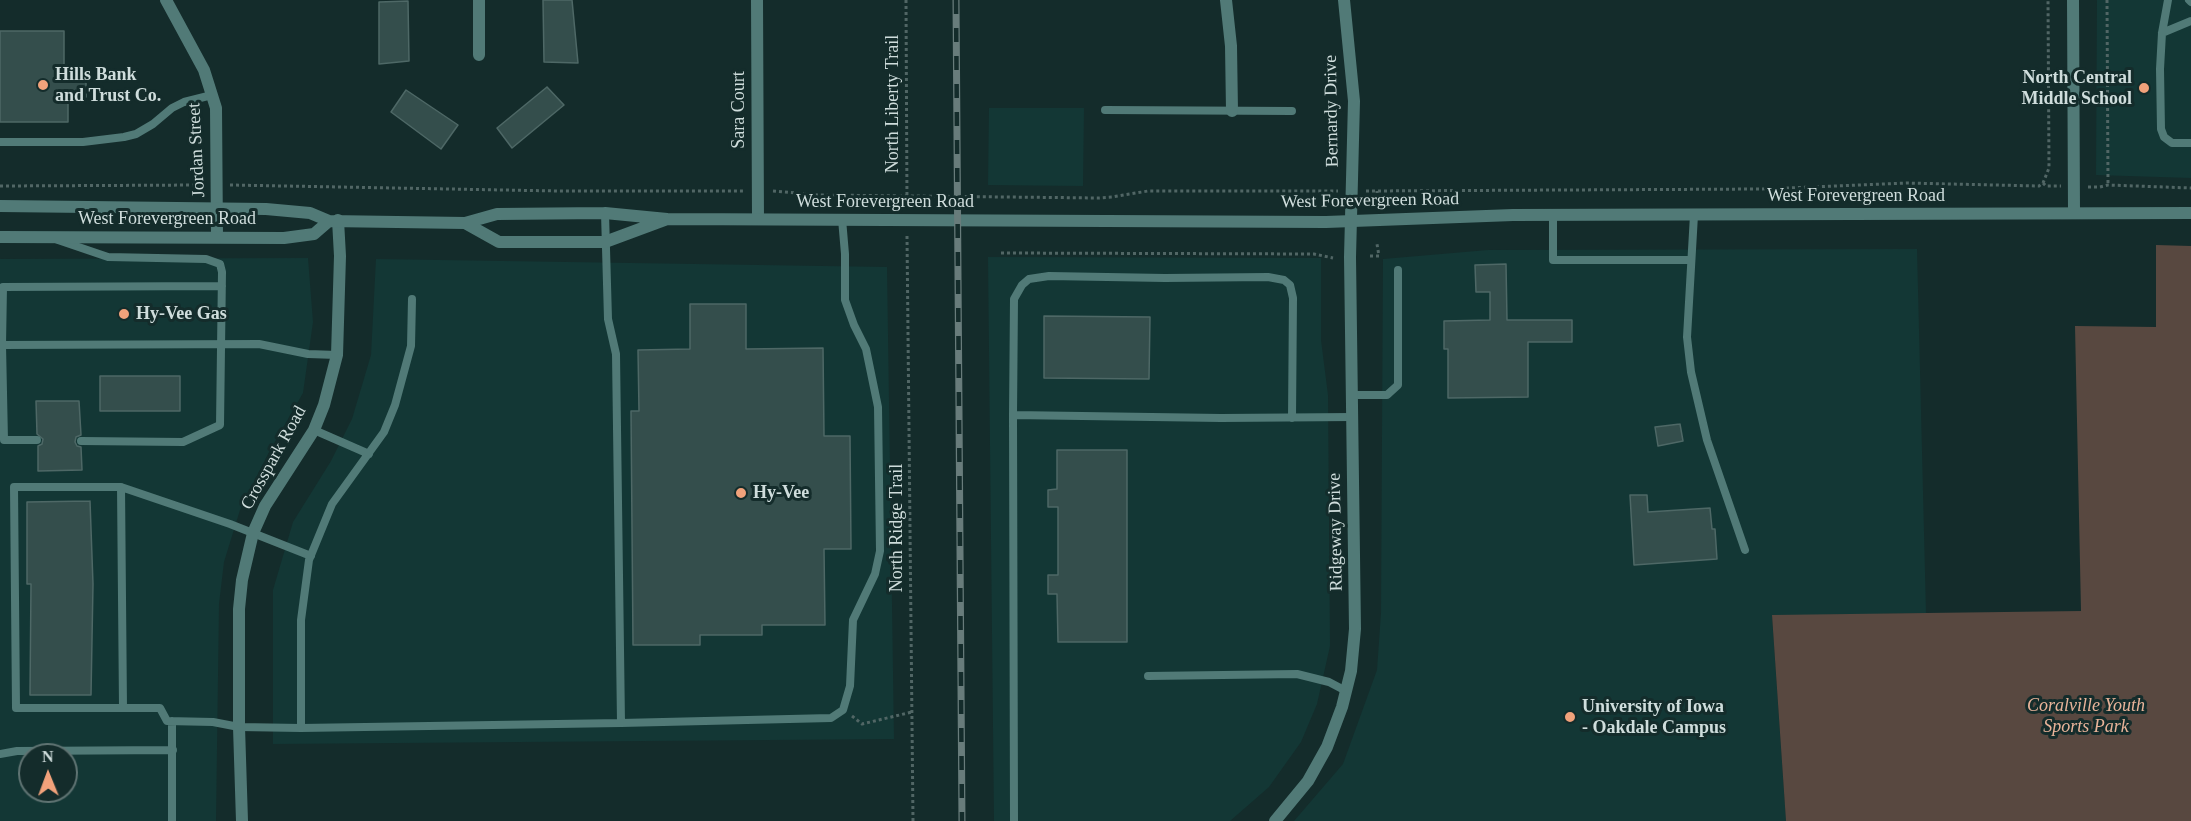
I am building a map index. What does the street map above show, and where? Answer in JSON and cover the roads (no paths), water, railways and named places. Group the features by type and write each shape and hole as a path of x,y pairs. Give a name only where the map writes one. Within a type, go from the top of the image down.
{"street":[{"name":"Jordan Street","path":"166,0 204,70 216,108 217,237"},
{"path":"479,0 479,55"},
{"name":"Sara Court","path":"757,0 758,219"},
{"path":"1226,0 1231,46 1232,111"},
{"name":"Bernardy Drive","path":"1344,0 1354,101 1350,222"},
{"path":"2073,0 2074,212"},
{"name":"West Forevergreen Road","path":"0,206 218,207 310,213 333,220 465,223 497,214 604,213 667,219 1350,222 1553,215 2191,213"},
{"name":"West Forevergreen Road","path":"465,223 499,242 605,242 667,219"},
{"name":"West Forevergreen Road","path":"0,237 284,238 314,234 333,220"},
{"name":"Crosspark Road","path":"242,821 239,609 242,580 253,533 275,488 314,430 324,405 337,355 340,268 333,220"},
{"name":"Ridgeway Drive","path":"1275,821 1308,781 1327,747 1342,707 1351,671 1355,629 1350,222"}],"lane":[{"path":"2168,0 2162,33 2161,129 2164,137 2172,143 2191,143"},
{"path":"2162,33 2191,21"},
{"path":"0,142 83,142 124,137 153,124 183,102 212,95"},
{"path":"1105,110 1292,111"},
{"path":"604,213 608,319 616,354 621,723"},
{"path":"1553,215 1552,260 1691,261"},
{"path":"1694,215 1687,337 1691,372 1707,440 1745,550"},
{"path":"310,556 253,533 121,487 14,487 16,708 160,708 167,722 213,722 239,727 301,728 831,718 843,710 850,686 853,620 875,574 880,551 878,407 866,349 854,326 845,300 842,219"},
{"path":"46,237 108,256 206,259 220,264 222,272 220,425 183,441 81,441"},
{"path":"1352,395 1387,395 1398,384 1398,270"},
{"path":"1014,821 1014,299 1022,285 1029,279 1049,276 1268,277 1284,280 1290,285 1293,298 1292,418"},
{"path":"37,440 4,440 3,287 222,286"},
{"path":"301,728 301,620 310,556 332,504 384,432 395,405 411,346 412,300"},
{"path":"2,345 259,344 308,354 337,355"},
{"path":"1013,416 1353,417"},
{"path":"314,430 369,454"},
{"path":"121,487 123,708"},
{"path":"1148,676 1297,674 1329,682 1346,691"},
{"path":"172,721 172,821"},
{"path":"0,754 17,751 173,750"}],"railway":[{"path":"956,0 962,821"}],"place":[{"name":"Hills Bank and Trust Co.","path":"43,85"},
{"name":"North Central Middle School","path":"2144,88"},
{"name":"Hy-Vee Gas","path":"124,314"},
{"name":"Hy-Vee","path":"741,493"},
{"name":"University of Iowa - Oakdale Campus","path":"1570,717"}],"park label":[{"name":"Coralville Youth Sports Park","path":"2086,716"}]}
